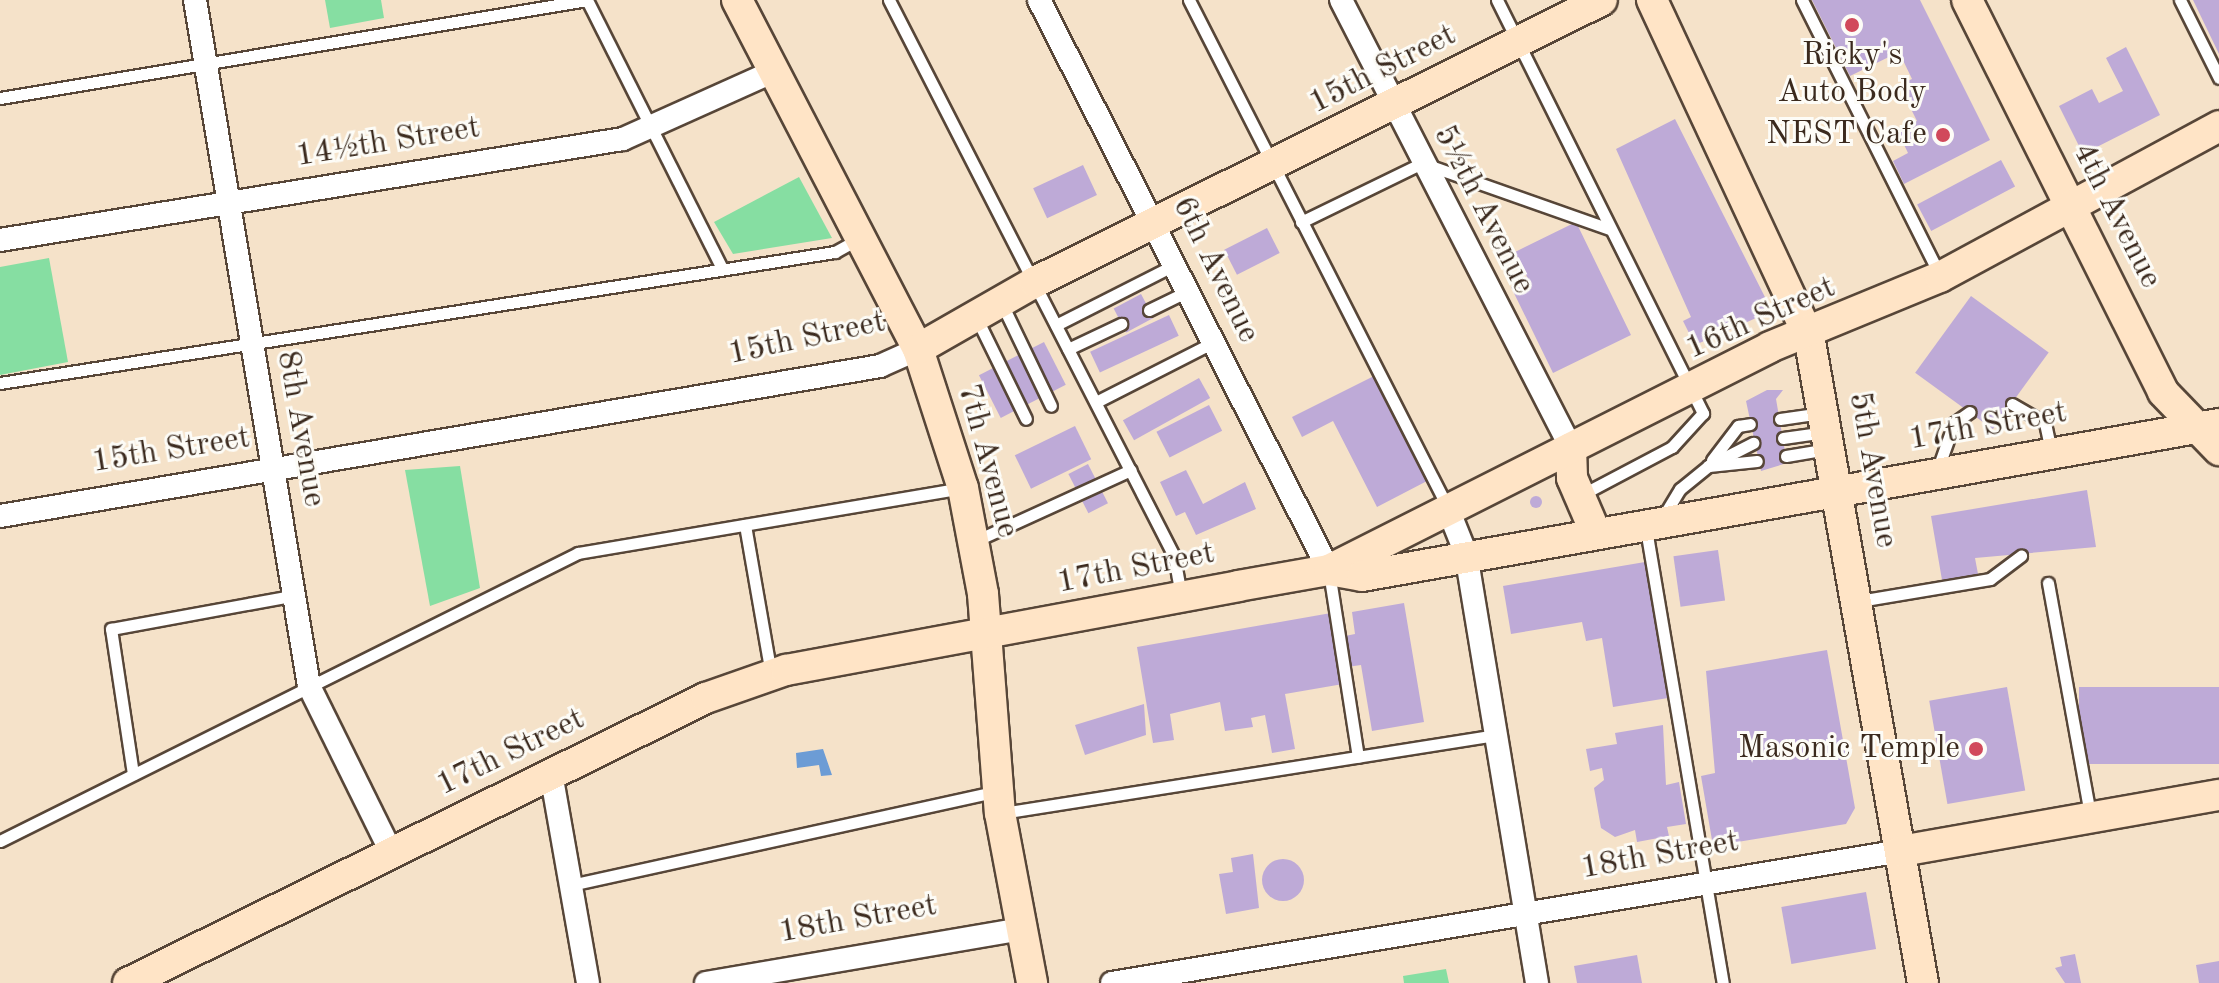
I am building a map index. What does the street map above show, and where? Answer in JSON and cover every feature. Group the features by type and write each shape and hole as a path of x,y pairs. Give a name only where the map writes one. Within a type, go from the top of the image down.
{"street":[{"name":"8th Avenue","path":"195,0 297,595 309,686 391,852"},
{"name":"7th Avenue","path":"737,0 918,349 963,488 974,542 986,635 999,802 1032,983"},
{"name":"6th Avenue","path":"1039,0 1157,221 1329,570"},
{"name":"5½th Avenue","path":"1341,0 1571,448"},
{"name":"15th Street","path":"0,516 880,366 918,349 1035,282 1602,0"},
{"name":"5th Avenue","path":"1652,0 1809,336 1840,488 1923,983"},
{"name":"4th Avenue","path":"1967,0 2163,392 2208,426 2219,450"},
{"name":"14½th Street","path":"0,240 651,131 774,71"},
{"name":"16th Street","path":"1329,570 1690,389 1940,277 2069,204 2219,126"},
{"name":"17th Street","path":"128,983 551,773 771,674 1329,570 1362,576 1594,529 2208,426"},
{"path":"1571,448 1581,495 1594,529"},
{"path":"1448,509 1466,554 1537,983"},
{"path":"551,773 588,983"},
{"name":"18th Street","path":"1112,983 2219,795"},
{"name":"18th Street","path":"706,983 1023,929"}],"lane":[{"path":"0,98 587,0 722,269"},
{"path":"889,0 1174,556 1181,596"},
{"path":"1189,0 1448,509"},
{"path":"1497,0 1703,413 1672,447 1581,495"},
{"path":"1802,0 1940,277"},
{"path":"2180,0 2219,78"},
{"path":"1301,222 1422,163 1609,229"},
{"path":"0,383 252,340 835,252 860,237"},
{"path":"1056,325 1177,264"},
{"path":"1149,310 1190,290"},
{"path":"988,308 1051,406"},
{"path":"988,308 1026,419"},
{"path":"1068,349 1121,324"},
{"path":"1096,402 1215,342"},
{"path":"2012,404 2045,423 2051,453"},
{"path":"1937,472 1954,423 1970,412"},
{"path":"1780,419 1829,430"},
{"path":"1708,466 1738,426 1750,424"},
{"path":"1783,438 1829,430"},
{"path":"1786,456 1829,430"},
{"path":"1723,983 1654,519 1680,489 1708,466 1753,443"},
{"path":"1708,466 1757,461"},
{"path":"974,542 1131,470"},
{"path":"0,841 578,553 963,488"},
{"path":"745,525 771,674"},
{"path":"1858,601 1990,579 2021,556"},
{"path":"1329,570 1358,757"},
{"path":"2048,583 2090,816"},
{"path":"133,774 111,629 297,595"},
{"path":"571,885 999,802 1358,757 1496,735"}],"green space":[{"path":"325,0 381,0 384,18 330,28"},
{"path":"799,177 832,238 733,254 714,222"},
{"path":"49,258 68,362 0,375 0,267"},
{"path":"460,466 480,588 430,606 405,470"},
{"path":"1446,969 1449,983 1404,983 1403,976"}],"water":[{"path":"823,749 832,775 821,776 819,765 797,768 796,753"}],"building":[{"path":"1812,0 1920,0 1990,140 1904,184 1893,161 1908,153 1897,130 1917,121 1899,85 1912,79 1899,52 1850,76"},
{"path":"2193,0 2219,0 2219,54"},
{"path":"2126,47 2160,115 2083,154 2059,106 2092,89 2099,103 2123,91 2106,58"},
{"path":"1675,119 1772,311 1695,345 1683,321 1691,317 1616,149"},
{"path":"2001,160 2015,186 1931,231 1917,205"},
{"path":"1083,165 1097,195 1047,218 1033,188"},
{"path":"1576,222 1631,335 1553,373 1511,287 1528,279 1515,252"},
{"path":"1267,228 1280,253 1237,275 1224,250"},
{"path":"1141,294 1154,318 1126,332 1114,309"},
{"path":"1971,296 2049,352 1993,429 1915,373"},
{"path":"1169,315 1179,336 1100,373 1090,352"},
{"path":"1044,342 1066,385 1001,418 979,375"},
{"path":"1374,376 1427,481 1377,507 1333,421 1302,437 1292,417"},
{"path":"1199,378 1210,398 1134,440 1123,420"},
{"path":"1767,390 1783,390 1776,399 1787,463 1761,471 1746,401"},
{"path":"1209,405 1222,431 1170,458 1156,432"},
{"path":"1075,426 1091,459 1031,489 1015,455"},
{"path":"1088,464 1108,503 1088,513 1068,474"},
{"path":"1186,470 1203,504 1245,482 1256,509 1196,535 1185,512 1176,516 1160,482"},
{"path":"2087,490 2096,547 1975,558 1978,574 1942,580 1931,516"},
{"path":"1536,496 1542,502 1536,508 1530,502"},
{"path":"1718,550 1725,601 1681,607 1673,556"},
{"path":"1645,562 1668,698 1613,707 1602,638 1586,641 1582,622 1511,634 1503,586"},
{"path":"1404,603 1424,722 1372,731 1361,665 1340,668 1343,684 1285,694 1295,749 1272,753 1265,715 1251,718 1253,727 1225,731 1220,702 1170,714 1174,740 1153,743 1137,647 1331,613 1335,638 1355,634 1352,612"},
{"path":"1827,650 1855,808 1846,824 1713,846 1701,776 1715,773 1706,671"},
{"name":"Masonic Temple","path":"2007,687 2025,790 1947,804 1929,701"},
{"path":"2079,687 2219,687 2219,764 2079,764"},
{"path":"1144,704 1146,735 1085,755 1075,725"},
{"path":"1663,725 1666,785 1679,782 1686,824 1667,827 1669,836 1637,842 1635,830 1615,837 1601,828 1594,788 1604,780 1602,768 1590,771 1586,749 1617,744 1615,733"},
{"path":"1253,854 1259,908 1226,914 1219,874 1233,872 1231,858"},
{"path":"1283,859 1298,865 1304,880 1298,895 1283,901 1268,895 1262,880 1268,865"},
{"path":"1866,892 1876,949 1791,964 1781,907"},
{"path":"2075,954 2081,983 2065,983 2055,968 2062,966 2060,957"},
{"path":"1637,955 1642,983 1577,983 1574,966"},
{"path":"2219,961 2219,983 2199,983 2196,965"}],"place":[{"name":"Ricky's Auto Body","path":"1852,25"},
{"name":"NEST Cafe","path":"1943,135"},
{"name":"Masonic Temple","path":"1976,749"}]}
